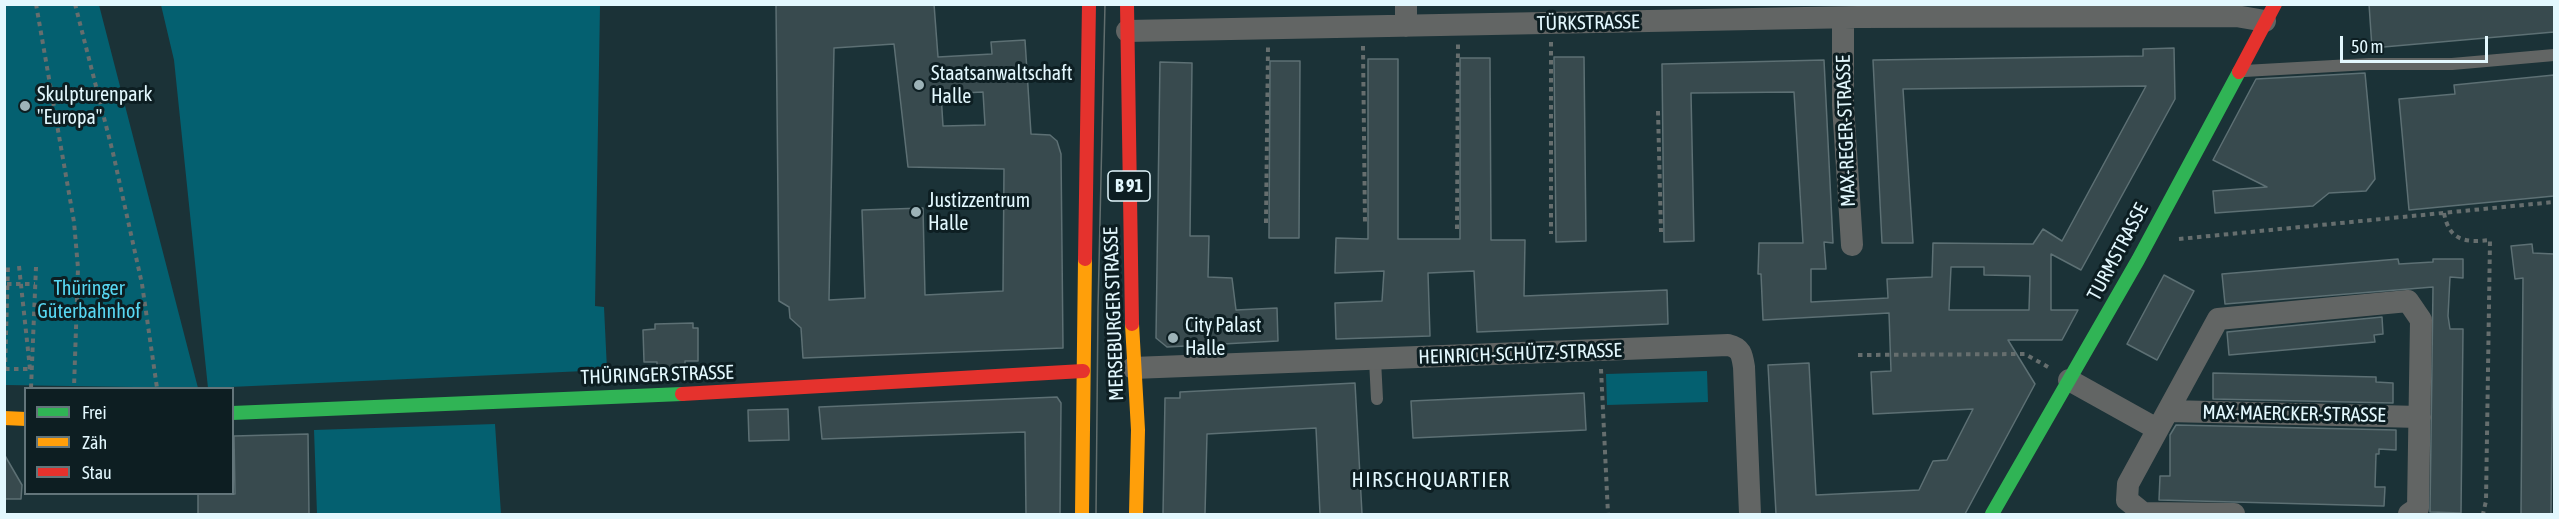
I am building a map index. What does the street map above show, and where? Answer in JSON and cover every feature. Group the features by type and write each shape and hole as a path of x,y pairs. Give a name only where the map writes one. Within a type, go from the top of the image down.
{"street":[{"name":"MERSEBURGER STRASSE","path":"1082,514 1089,4"},
{"name":"MERSEBURGER STRASSE","path":"1127,4 1124,369 1138,430 1136,514"},
{"name":"TÜRKSTRASSE","path":"1127,31 1363,27 1406,15 1458,26 1551,24 1630,13 2078,11 2236,16 2270,13"},
{"name":"MAX-REGER-STRASSE","path":"1852,13 1843,105 1852,245"},
{"name":"TURMSTRASSE","path":"1992,514 2069,380 2270,13"},
{"name":"MAX-MAERCKER-STRASSE","path":"2234,514 2143,513 2127,500 2128,484 2218,319 2408,301 2421,320 2418,508 2409,514"},
{"name":"HEINRICH-SCHÜTZ-STRASSE","path":"1124,369 1728,345 1736,347 1742,353 1744,367 1750,514"},
{"name":"THÜRINGER STRASSE","path":"234,413 732,392 1097,370"},
{"name":"MAX-MAERCKER-STRASSE","path":"2069,380 2163,420 2420,417"},
{"path":"4,418 24,419"}],"lane":[{"path":"2238,71 2369,64 2452,64 2554,55"},
{"path":"1374,360 1377,399"}],"path":[{"path":"36,4 74,222 78,268 74,387"},
{"path":"75,4 113,153 142,284 157,387"},
{"path":"1551,24 1551,234"},
{"path":"1457,229 1458,26"},
{"path":"1363,27 1365,225"},
{"path":"1266,223 1268,29"},
{"path":"1658,111 1661,232"},
{"path":"2146,241 2554,202"},
{"path":"2444,213 2446,224 2454,237 2464,241 2490,240 2486,501 2483,514"},
{"path":"8,265 5,370 30,369"},
{"path":"19,266 32,382"},
{"path":"31,387 36,267"},
{"path":"7,284 35,285"},
{"path":"1858,356 2025,354 2069,380"},
{"path":"1601,369 1608,514"}],"green space":[{"name":"Thüringer Güterbahnhof","path":"5,4 99,5 198,387 5,385"},
{"path":"161,5 600,5 595,306 604,307 607,370 208,387 174,60"},
{"path":"1707,371 1708,402 1607,405 1606,374"},
{"path":"495,424 501,514 317,514 314,430"}],"building":[{"name":"Justizzentrum Halle","path":"776,4 934,4 938,57 992,54 991,42 1025,40 1031,134 1050,135 1057,141 1061,154 1063,348 803,358 801,328 790,318 789,307 779,301","holes":["894,44 908,167 1004,169 1003,291 925,295 923,208 862,210 865,298 829,300 834,48","983,92 985,125 943,126 941,94"]},
{"path":"2369,4 2554,4 2554,32 2372,48"},
{"path":"2174,48 2175,99 2081,270 2051,254 2051,310 2078,310 2062,340 2008,340 2035,384 1965,514 1776,514 1768,365 1809,363 1816,495 1919,490 1933,461 1947,460 1973,409 1873,414 1871,372 1891,371 1889,313 1763,320 1761,274 1758,274 1759,243 1803,243 1794,92 1691,93 1694,241 1664,242 1662,64 1824,60 1833,243 1824,242 1826,269 1811,269 1811,302 1888,298 1887,279 1932,277 1933,243 2033,244 2043,229 2062,241 2146,86 1903,89 1913,243 1882,243 1873,60 2143,56 2143,49","holes":["1951,267 1984,267 1984,275 2030,276 2029,310 1949,310"]},
{"path":"1554,57 1584,57 1586,241 1556,242"},
{"path":"1460,58 1490,58 1491,240 1525,240 1524,296 1667,290 1668,324 1477,332 1474,271 1428,273 1430,336 1336,339 1335,303 1382,301 1384,271 1335,273 1336,238 1368,239 1368,59 1398,59 1398,239 1460,239"},
{"path":"1270,61 1300,61 1299,238 1269,238"},
{"path":"1160,62 1192,63 1190,236 1209,236 1208,277 1232,278 1236,310 1277,308 1278,341 1167,347 1156,338"},
{"path":"2365,73 2375,179 2366,191 2329,193 2313,206 2215,213 2213,191 2267,187 2213,160 2256,79"},
{"path":"2554,75 2554,196 2409,210 2399,99 2455,94 2454,85"},
{"path":"2532,244 2533,253 2554,254 2551,514 2521,514 2523,278 2515,279 2511,246"},
{"path":"2398,259 2399,264 2433,262 2433,259 2463,259 2463,278 2450,277 2448,316 2450,329 2463,329 2461,513 2430,512 2433,287 2225,304 2222,274"},
{"path":"2164,275 2194,291 2157,360 2127,344"},
{"path":"2382,317 2383,334 2374,335 2375,342 2229,355 2227,332"},
{"path":"693,323 693,328 698,328 698,361 685,361 685,368 657,369 657,362 644,362 643,330 655,329 655,324"},
{"path":"2213,373 2376,377 2376,382 2393,383 2393,403 2213,399"},
{"path":"1355,383 1362,514 1320,514 1316,428 1207,434 1205,514 1163,514 1165,398 1180,398 1180,392"},
{"path":"1584,393 1586,430 1413,438 1411,401"},
{"path":"1057,397 1061,403 1060,514 1026,514 1025,432 822,439 819,407"},
{"path":"788,409 789,440 749,441 748,410"},
{"path":"2176,425 2396,430 2396,450 2379,449 2379,454 2376,454 2375,487 2385,487 2384,506 2159,500 2160,476 2170,476 2170,435"},
{"path":"308,434 309,514 198,514 198,495 235,494 234,436"},
{"path":"4,454 22,485 21,499 4,499"}],"tram line":[{"path":"1096,514 1105,4"}],"traffic: fast":[{"path":"1992,514 2138,260 2239,72"},
{"path":"234,413 682,394"}],"traffic: slow":[{"path":"1082,514 1085,259"},
{"path":"1132,324 1138,430 1136,514"},
{"path":"4,418 24,419"}],"traffic: jam":[{"path":"1085,259 1089,4"},
{"path":"1127,4 1132,324"},
{"path":"2239,72 2275,4"},
{"path":"682,394 1083,371"}],"place":[{"name":"Staatsanwaltschaft Halle","path":"919,85"},
{"name":"Skulpturenpark \"Europa\"","path":"25,106"},
{"name":"Justizzentrum Halle","path":"916,212"},
{"name":"City Palast Halle","path":"1173,338"}],"district":[{"name":"HIRSCHQUARTIER","path":"1431,480"}]}
